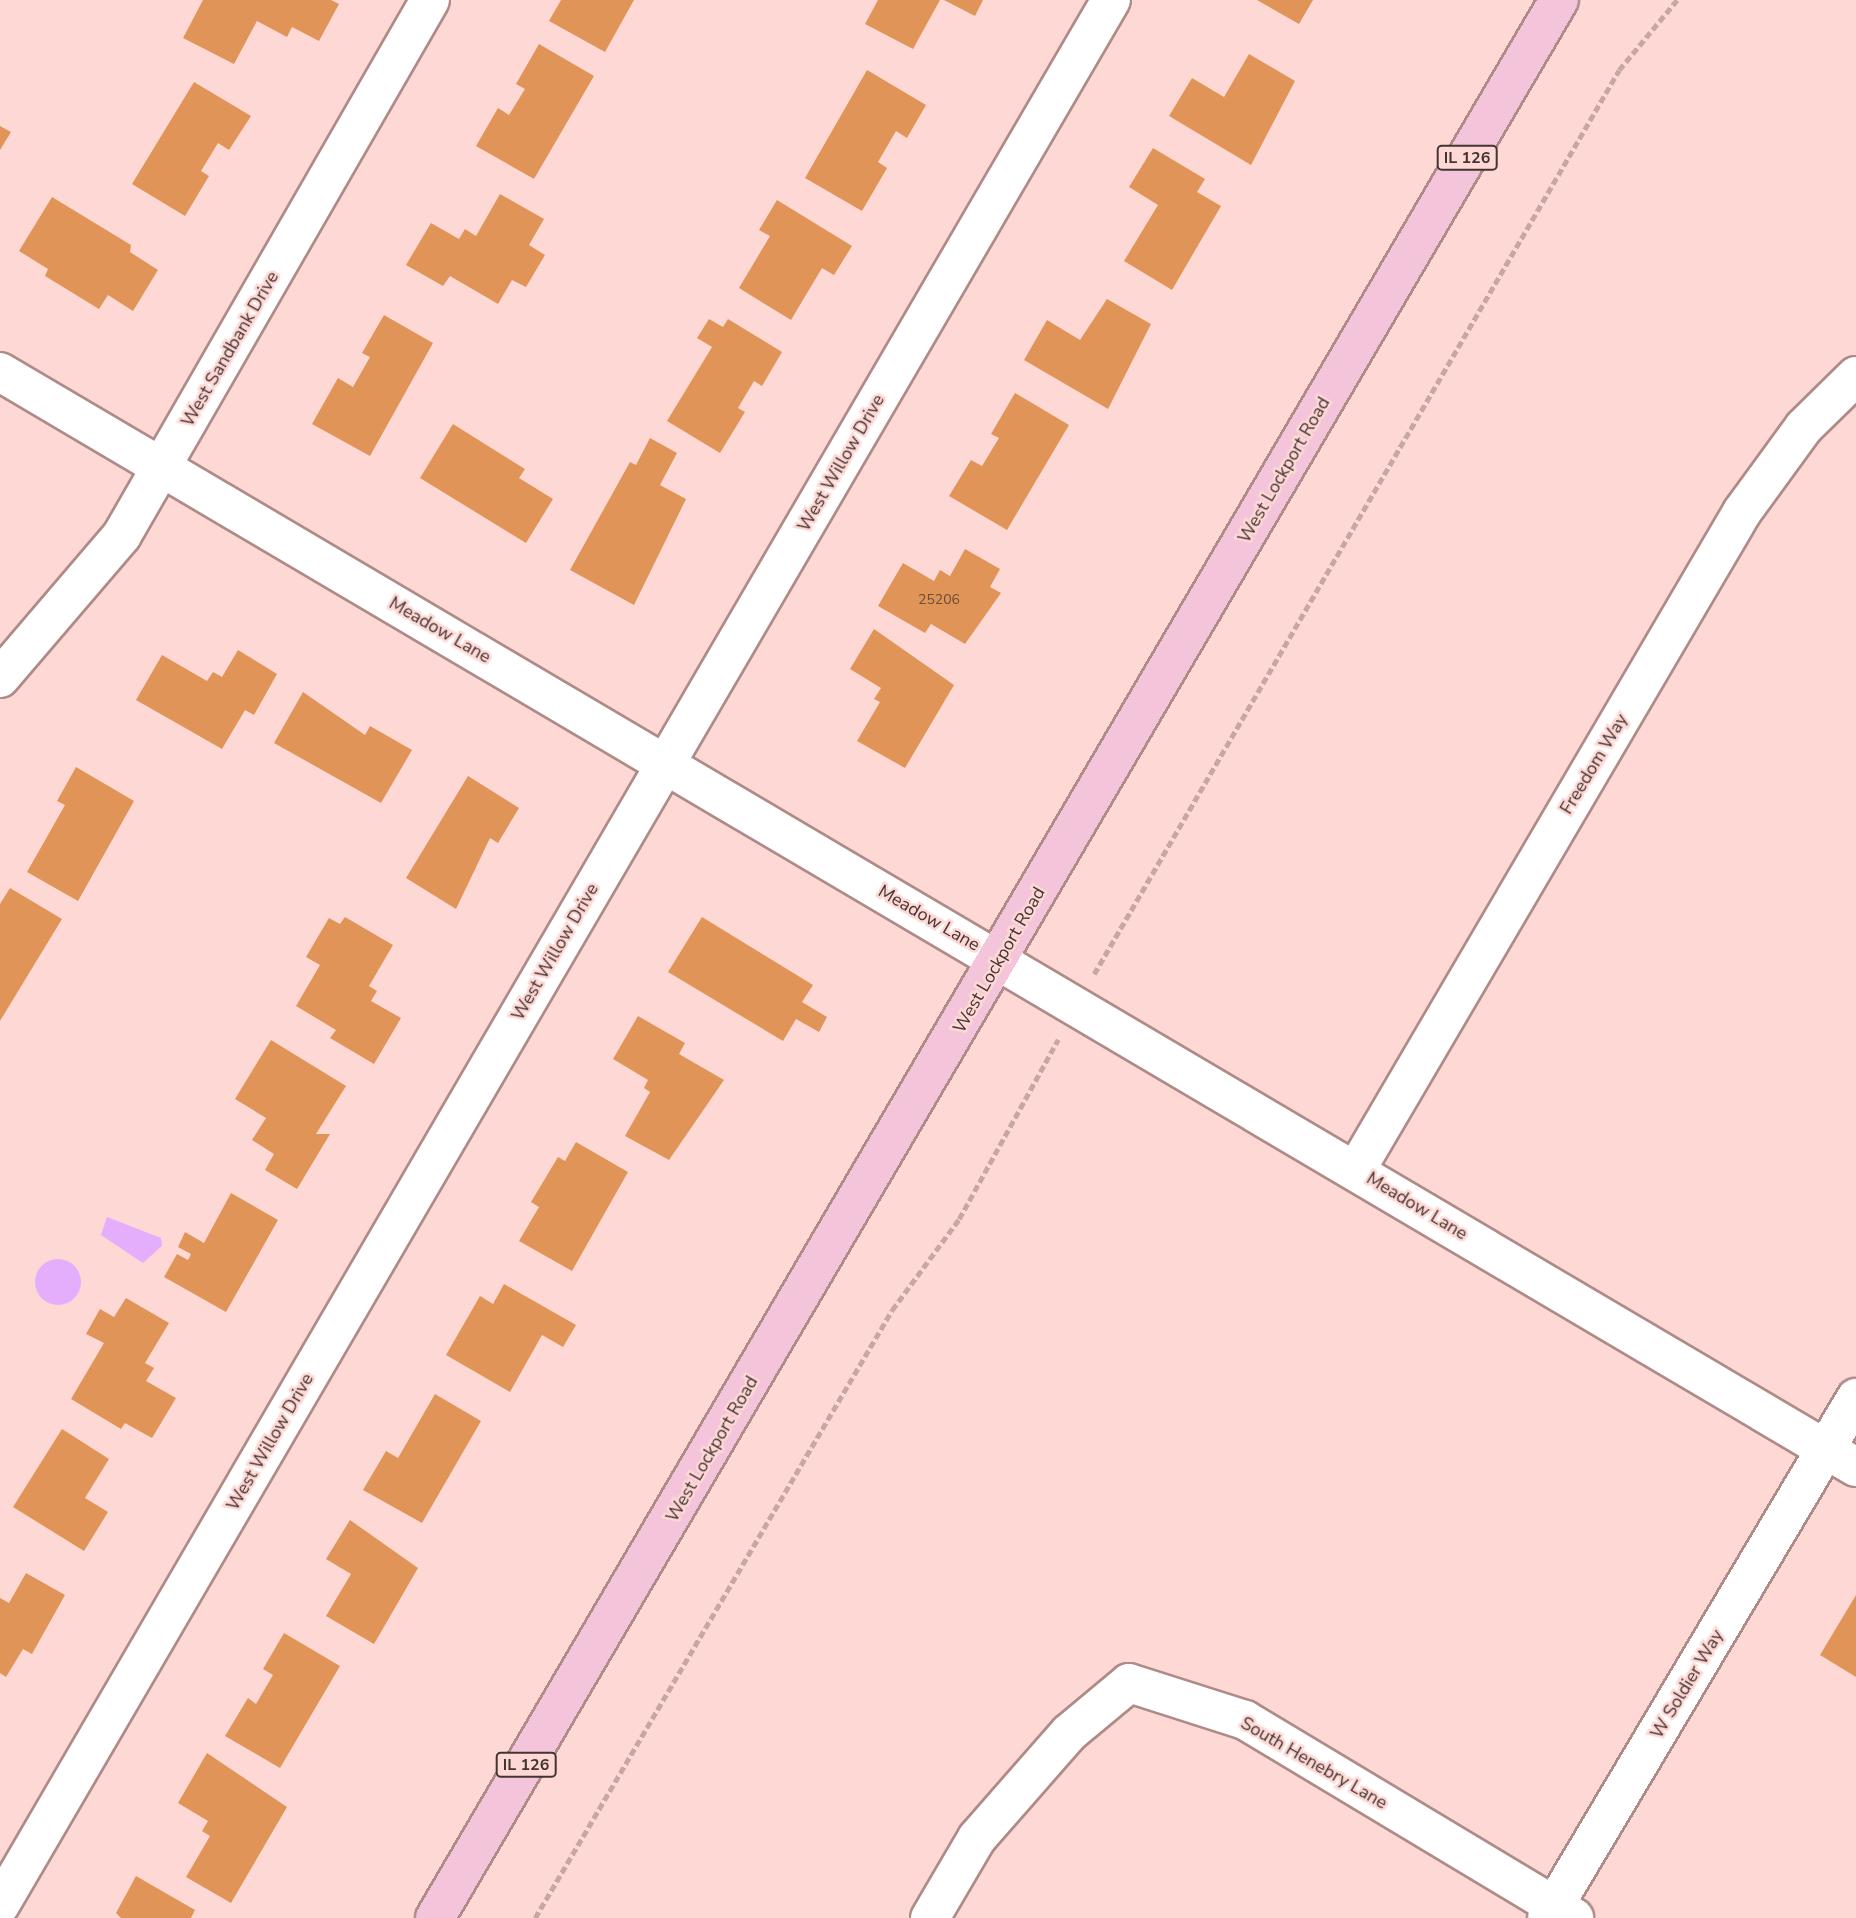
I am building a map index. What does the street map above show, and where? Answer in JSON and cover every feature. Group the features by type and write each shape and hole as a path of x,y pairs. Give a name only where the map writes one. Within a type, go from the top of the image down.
{"main road":[{"name":"West Lockport Road","path":"436,1918 1559,0"}],"street":[{"name":"West Sandbank Drive","path":"0,678 122,535 430,0"},
{"name":"West Willow Drive","path":"0,1905 1111,0"},
{"name":"Meadow Lane","path":"0,372 1842,1458"},
{"name":"Freedom Way","path":"1356,1170 1742,513 1804,427 1856,376"},
{"name":"W Soldier Way","path":"1558,1914 1842,1458 1856,1398"},
{"name":"South Henebry Lane","path":"930,1918 977,1838 1069,1732 1129,1683 1245,1720 1558,1914"}],"path":[{"path":"1096,970 1619,70 1677,0"},
{"path":"535,1918 892,1310 959,1219 1057,1041"}],"shaded area":[{"path":"107,1217 161,1238 162,1246 143,1263 101,1235"},
{"path":"58,1259 75,1265 81,1282 75,1299 58,1305 41,1299 35,1282 41,1265"}],"building":[{"path":"203,0 331,0 339,4 319,41 292,27 287,37 257,21 234,64 183,38"},
{"path":"561,0 634,0 605,52 549,21"},
{"path":"878,0 940,0 913,49 865,24"},
{"path":"944,0 983,0 975,16"},
{"path":"1257,0 1313,0 1299,24"},
{"path":"539,44 594,76 534,179 476,146 498,108 509,115 525,89 516,84"},
{"path":"1249,54 1295,81 1251,165 1169,116 1192,78 1224,97"},
{"path":"867,70 926,105 907,138 896,131 878,162 887,168 862,211 805,178"},
{"path":"194,82 251,116 229,150 218,143 201,171 209,176 185,216 132,184"},
{"path":"0,126 11,132 0,150"},
{"path":"1153,148 1205,179 1197,192 1221,206 1172,290 1124,261 1158,205 1129,187"},
{"path":"500,194 544,219 529,245 545,255 526,287 512,280 498,304 450,276 443,286 406,265 431,223 459,239 465,229 476,236"},
{"path":"52,197 131,245 130,252 158,270 133,311 108,295 99,309 45,276 48,269 19,251"},
{"path":"777,200 852,246 834,275 822,268 791,320 739,288 770,236 759,230"},
{"path":"1107,299 1151,324 1108,409 1024,360 1047,320 1080,340"},
{"path":"384,315 433,343 370,456 312,424 338,378 353,387 370,357 362,353"},
{"path":"709,319 723,327 728,319 782,352 762,386 754,381 738,408 745,412 720,453 667,421 712,347 697,338"},
{"path":"1015,393 1069,425 1007,530 949,496 971,460 982,466 999,438 991,434"},
{"path":"453,424 525,469 519,478 553,499 526,543 420,478"},
{"path":"650,438 677,453 660,485 686,499 634,605 570,570 630,462 636,465"},
{"path":"965,549 1000,569 990,587 1001,593 965,644 931,624 925,633 878,606 903,563 934,581 940,570 950,576"},
{"path":"874,629 954,685 905,768 857,741 880,702 874,699 881,688 850,669"},
{"path":"238,650 277,674 254,715 245,710 222,749 136,700 162,655 207,681 213,672 222,677"},
{"path":"303,692 365,735 370,726 412,750 381,803 274,743"},
{"path":"76,767 134,801 78,901 27,872 65,805 57,801"},
{"path":"468,776 519,808 498,843 490,838 456,909 406,878"},
{"path":"10,888 62,919 0,1021 0,904"},
{"path":"345,917 393,945 369,986 377,991 371,1001 401,1018 374,1064 330,1038 336,1030 296,1006 320,965 306,957 329,918 340,924"},
{"path":"702,917 813,985 802,1002 827,1017 819,1032 796,1019 783,1041 668,972"},
{"path":"638,1016 685,1043 679,1054 724,1080 669,1160 625,1136 650,1092 644,1088 648,1080 613,1059"},
{"path":"271,1040 346,1086 316,1134 330,1134 297,1189 265,1170 274,1154 252,1140 266,1118 235,1099"},
{"path":"576,1142 628,1172 572,1271 519,1241 539,1207 531,1202 558,1157 565,1161"},
{"path":"231,1193 278,1220 226,1312 164,1277 177,1254 188,1260 191,1254 178,1247 185,1232 204,1243"},
{"path":"504,1284 576,1325 563,1347 542,1335 510,1392 446,1355 480,1296 493,1304"},
{"path":"126,1298 169,1323 145,1363 154,1368 146,1381 176,1398 152,1438 125,1423 121,1429 71,1399 104,1343 86,1334 100,1309 114,1317"},
{"path":"435,1394 481,1421 422,1523 363,1490 386,1451 398,1458"},
{"path":"62,1429 109,1459 85,1498 108,1512 84,1551 13,1507"},
{"path":"350,1520 418,1568 374,1644 326,1616 351,1574 326,1559"},
{"path":"26,1573 65,1595 32,1654 23,1649 6,1677 0,1673 0,1598 9,1603"},
{"path":"1856,1595 1856,1677 1820,1655"},
{"path":"284,1633 340,1666 280,1768 225,1736 248,1698 256,1704 273,1675 263,1669"},
{"path":"207,1753 287,1807 231,1903 186,1877 210,1836 202,1831 208,1821 178,1803"},
{"path":"136,1876 195,1910 191,1918 121,1918 116,1913"}]}
